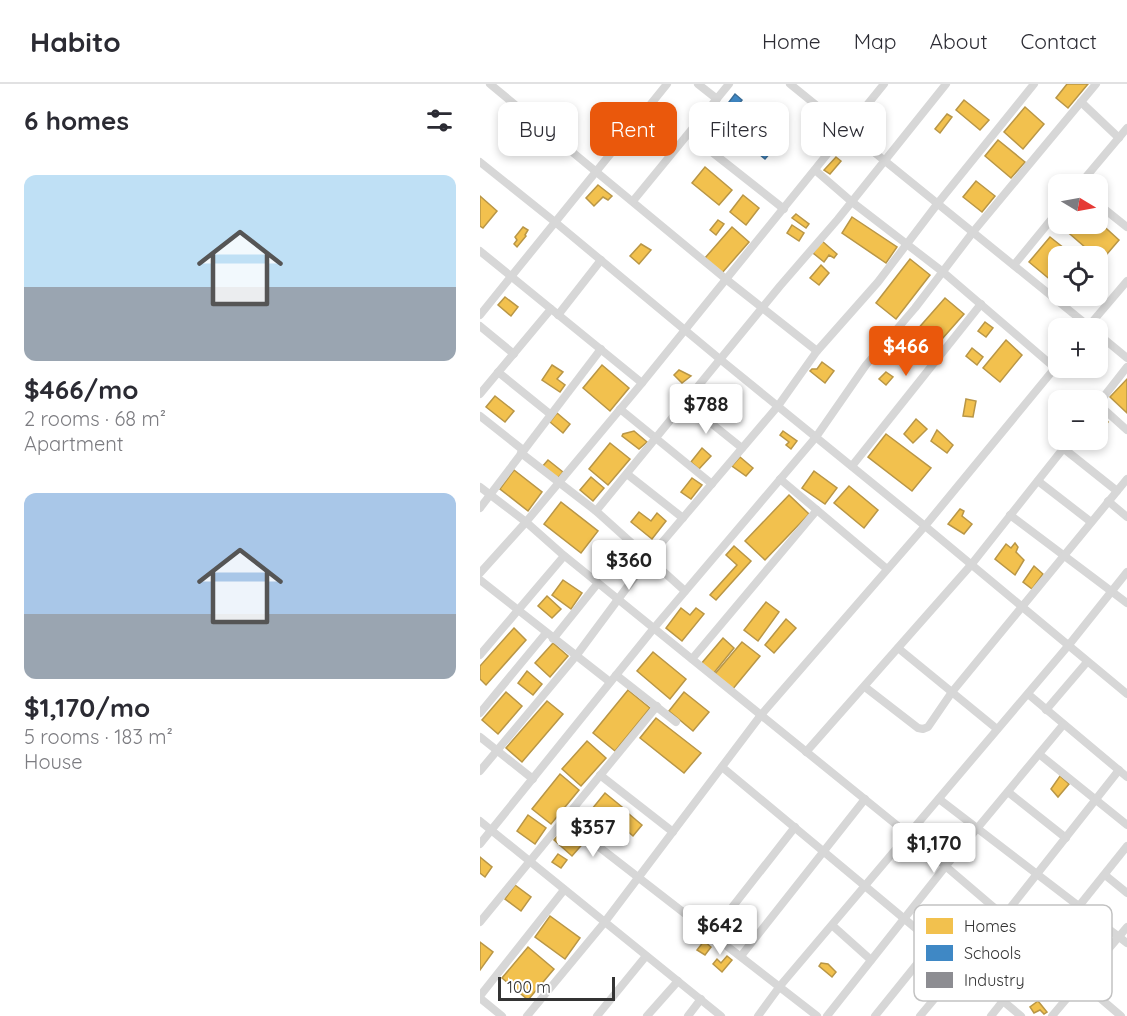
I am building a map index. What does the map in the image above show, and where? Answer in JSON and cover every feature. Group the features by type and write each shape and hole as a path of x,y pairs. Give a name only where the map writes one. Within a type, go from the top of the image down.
{"street":[{"path":"490,84 727,280 818,351"},
{"path":"480,315 667,84"},
{"path":"698,84 717,99"},
{"path":"715,102 729,84"},
{"path":"790,84 813,102"},
{"path":"596,511 852,202 946,84"},
{"path":"480,771 576,656 648,559 778,406 818,351 878,282 1034,84"},
{"path":"480,844 654,628 816,437 866,364 1096,84"},
{"path":"869,102 882,85"},
{"path":"1080,102 1119,138"},
{"path":"1088,174 1127,128"},
{"path":"633,201 689,134"},
{"path":"717,156 784,209"},
{"path":"480,573 559,483 826,156"},
{"path":"880,156 1077,318"},
{"path":"480,162 1127,694"},
{"path":"815,170 1048,358"},
{"path":"1108,212 1127,227"},
{"path":"1014,265 1048,223"},
{"path":"480,251 642,383"},
{"path":"480,394 601,260"},
{"path":"1097,318 1127,281"},
{"path":"852,466 981,304"},
{"path":"480,326 514,354"},
{"path":"1108,342 1127,358"},
{"path":"480,508 601,349"},
{"path":"1127,367 1098,404 1127,430"},
{"path":"498,372 550,414"},
{"path":"527,1016 604,923 761,715 925,526 1048,376"},
{"path":"686,403 742,448"},
{"path":"620,409 712,484"},
{"path":"480,416 596,511 685,591"},
{"path":"806,752 971,565 1061,450"},
{"path":"1066,450 1117,491"},
{"path":"627,474 683,518"},
{"path":"780,479 887,569"},
{"path":"865,687 918,728 928,727 952,692 1127,479"},
{"path":"1038,481 1091,522"},
{"path":"480,487 909,835 990,905"},
{"path":"1108,501 1127,517"},
{"path":"692,659 817,510"},
{"path":"1010,515 1127,603"},
{"path":"480,655 564,556"},
{"path":"758,1016 780,986 1068,646 1127,572"},
{"path":"480,580 576,656 657,706 676,722"},
{"path":"480,713 598,583"},
{"path":"898,648 997,729"},
{"path":"1046,710 1087,662"},
{"path":"1028,693 1127,777"},
{"path":"480,922 657,706"},
{"path":"915,905 1064,725"},
{"path":"480,737 533,779"},
{"path":"1039,754 1127,825"},
{"path":"722,768 824,851 914,929"},
{"path":"1013,905 1119,770"},
{"path":"600,776 673,832"},
{"path":"1008,792 1066,838"},
{"path":"939,799 1079,905"},
{"path":"741,956 865,800"},
{"path":"563,819 817,1016"},
{"path":"480,820 604,923 722,1016"},
{"path":"712,933 795,827"},
{"path":"1081,905 1127,846"},
{"path":"1105,875 1127,892"},
{"path":"501,1016 480,997 564,890"},
{"path":"827,1016 914,906"},
{"path":"832,926 871,960"},
{"path":"1112,945 1127,927"},
{"path":"1112,931 1127,943"},
{"path":"597,1016 646,956"},
{"path":"875,1016 914,968"},
{"path":"647,1016 678,981"},
{"path":"688,1016 700,999"},
{"path":"920,1016 933,1001"},
{"path":"991,1016 1003,1001 1021,1016"},
{"path":"1053,1016 1065,1001"},
{"path":"1103,1001 1121,1016"}],"building: Homes":[{"path":"1067,84 1088,84 1068,108 1056,98"},
{"path":"964,100 989,120 980,130 956,110"},
{"path":"1025,107 1044,124 1023,149 1004,132"},
{"path":"947,114 952,117 940,133 935,129"},
{"path":"998,140 1025,162 1011,178 985,156"},
{"path":"836,157 841,161 830,174 824,170"},
{"path":"705,167 732,190 719,205 692,183"},
{"path":"976,181 995,196 982,212 963,197"},
{"path":"598,185 612,196 608,200 603,197 594,206 586,198"},
{"path":"743,195 759,208 746,225 730,212"},
{"path":"480,196 497,211 483,228 480,226"},
{"path":"796,214 809,224 806,228 792,218"},
{"path":"852,217 897,247 886,263 842,233"},
{"path":"718,220 724,224 716,235 710,230"},
{"path":"792,225 804,233 799,241 787,233"},
{"path":"523,227 528,230 517,247 514,244 517,240 515,237"},
{"path":"732,227 749,242 722,273 705,258"},
{"path":"1108,230 1119,240 1108,253 1108,246 1084,246 1070,234 1108,234"},
{"path":"1050,237 1061,246 1048,246 1048,278 1029,262"},
{"path":"822,241 837,254 834,258 829,255 824,262 813,253"},
{"path":"641,244 651,250 639,264 630,256"},
{"path":"910,259 930,275 896,319 876,303"},
{"path":"821,265 829,273 819,285 810,278"},
{"path":"505,297 518,307 511,316 498,305"},
{"path":"945,298 964,314 935,347 916,331"},
{"path":"985,322 993,328 986,337 978,331"},
{"path":"1006,340 1022,355 1000,382 983,368"},
{"path":"972,348 983,357 977,365 966,356"},
{"path":"822,362 834,371 825,383 810,371 817,369"},
{"path":"552,365 563,372 557,379 565,385 560,392 542,380"},
{"path":"602,365 629,388 610,411 583,388"},
{"path":"679,370 691,376 682,383 674,375"},
{"path":"886,372 893,377 886,385 879,379"},
{"path":"1127,379 1127,413 1110,397"},
{"path":"706,391 714,399 702,412 694,404"},
{"path":"495,396 514,411 505,422 486,407"},
{"path":"966,399 976,401 973,417 963,416"},
{"path":"557,413 570,424 563,433 550,422"},
{"path":"916,419 927,429 913,443 904,434"},
{"path":"937,430 953,445 947,453 931,441"},
{"path":"634,431 647,442 639,449 622,436"},
{"path":"783,431 797,441 791,449 786,445 789,442 780,435"},
{"path":"886,434 931,468 912,491 868,457"},
{"path":"610,443 630,459 608,485 589,469"},
{"path":"702,448 711,456 699,469 691,462"},
{"path":"740,457 753,468 746,476 732,466"},
{"path":"548,460 563,472 557,479 542,467"},
{"path":"514,470 542,492 528,511 500,489"},
{"path":"814,471 837,488 825,504 802,488"},
{"path":"591,477 604,488 593,501 580,490"},
{"path":"692,478 702,485 691,499 681,492"},
{"path":"849,486 878,510 864,528 834,503"},
{"path":"789,495 809,514 765,560 745,541"},
{"path":"561,502 598,531 581,553 544,524"},
{"path":"960,509 964,511 962,516 972,524 964,534 948,524"},
{"path":"639,512 651,521 657,513 666,521 652,539 631,522"},
{"path":"1015,543 1018,547 1016,552 1024,560 1015,575 995,559 1006,544 1011,548"},
{"path":"734,546 751,561 716,600 710,595 737,565 726,555"},
{"path":"1034,566 1043,574 1032,589 1023,582"},
{"path":"563,580 582,593 571,609 552,595"},
{"path":"547,596 561,609 552,618 538,606"},
{"path":"766,602 779,612 758,641 744,630"},
{"path":"681,608 690,615 696,608 704,614 682,641 666,628"},
{"path":"786,619 796,628 774,653 765,645"},
{"path":"514,628 526,640 486,685 480,679 480,666"},
{"path":"723,638 734,648 713,674 701,664"},
{"path":"742,642 760,656 732,690 714,675"},
{"path":"553,643 568,656 550,677 535,663"},
{"path":"653,652 686,679 670,699 637,671"},
{"path":"527,671 542,684 533,695 518,683"},
{"path":"628,690 650,708 615,751 593,733"},
{"path":"506,692 522,706 498,734 482,720"},
{"path":"684,692 709,712 693,731 669,711"},
{"path":"547,701 563,714 522,762 506,748"},
{"path":"656,718 701,753 684,773 640,738"},
{"path":"587,741 606,758 581,786 562,769"},
{"path":"560,774 579,790 551,824 532,809"},
{"path":"1060,776 1069,784 1058,797 1051,789"},
{"path":"605,793 627,811 614,827 607,822 594,838 579,825"},
{"path":"629,814 642,825 633,836 625,829 621,833 616,830"},
{"path":"528,815 546,828 535,844 517,831"},
{"path":"575,830 586,840 572,856 554,840 559,834 566,840"},
{"path":"558,854 567,860 561,868 552,862"},
{"path":"480,857 492,867 485,877 480,873"},
{"path":"515,885 531,897 521,911 505,899"},
{"path":"550,916 580,938 565,959 535,937"},
{"path":"704,941 711,947 705,955 697,950"},
{"path":"480,942 493,952 480,970"},
{"path":"528,947 554,969 528,1000 502,978"},
{"path":"727,956 732,960 722,972 713,964 717,959 721,963"},
{"path":"821,963 828,964 836,972 832,977 819,966"},
{"path":"1038,1001 1047,1012 1044,1014 1040,1010 1034,1013 1030,1007"}],"building: Schools":[{"path":"735,94 742,100 740,102 729,102"}]}
